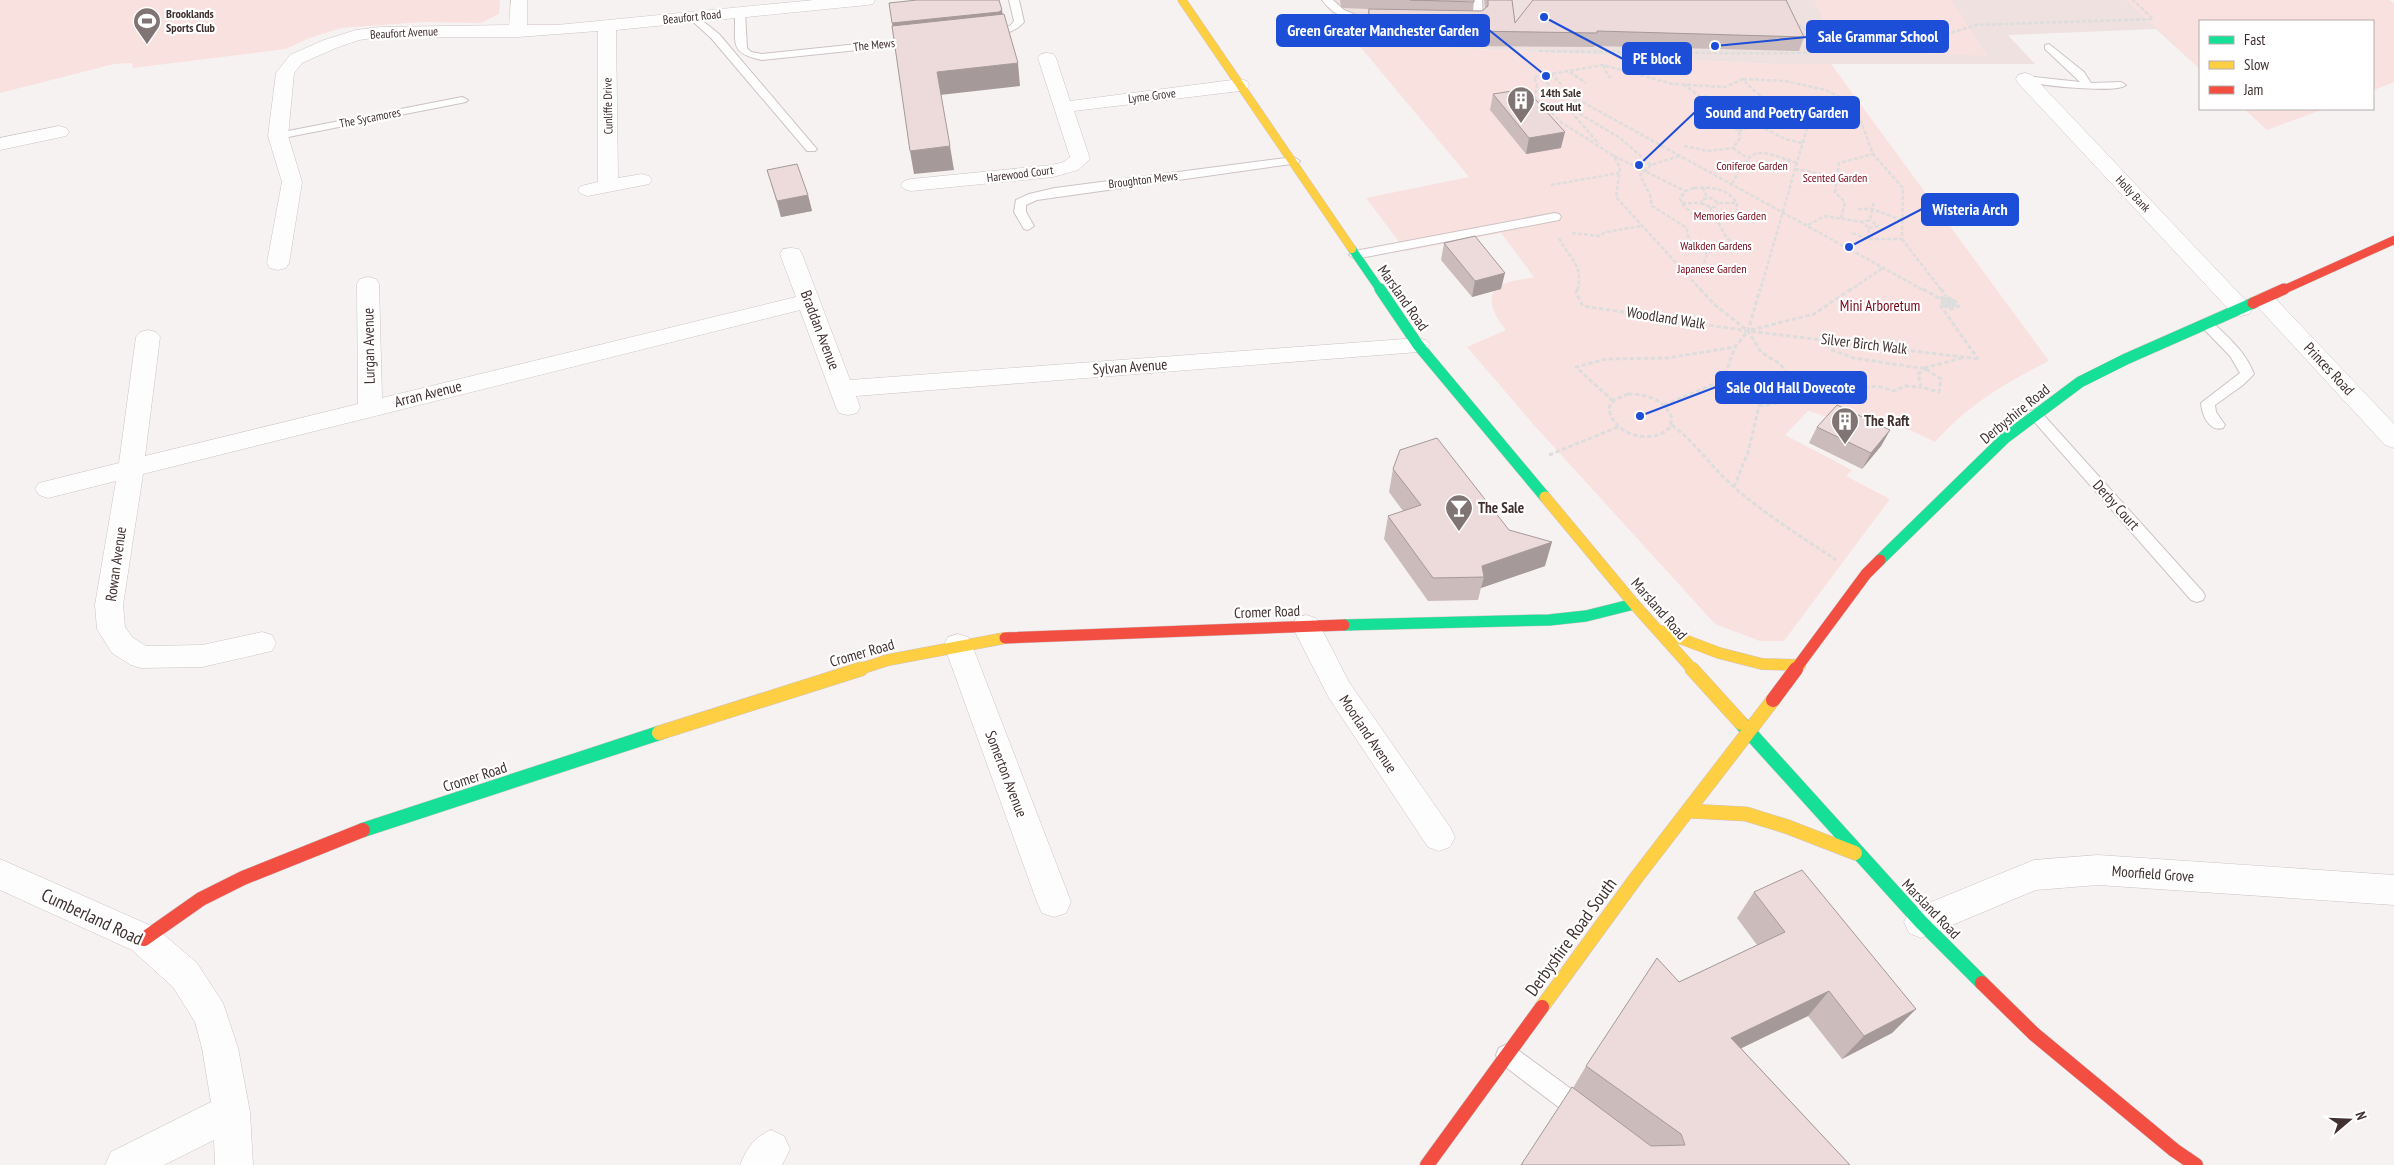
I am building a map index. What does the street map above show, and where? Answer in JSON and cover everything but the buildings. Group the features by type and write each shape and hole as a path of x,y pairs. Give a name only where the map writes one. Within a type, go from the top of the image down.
{"street":[{"path":"518,32 519,0"},
{"name":"Beaufort Road","path":"518,32 607,26 866,0"},
{"name":"Marsland Road","path":"1182,0 1294,161 1355,255 1418,345 1634,604 1920,922 2034,1034 2179,1160"},
{"name":"Cunliffe Drive","path":"607,26 608,186"},
{"name":"Beaufort Avenue","path":"278,263 292,182 278,136 285,73 296,59 330,44 356,36 380,32 436,30 518,32"},
{"name":"Harewood Court","path":"911,185 1053,171 1071,166 1080,159 1047,58"},
{"name":"Holly Bank","path":"2025,79 2241,310"},
{"name":"Lyme Grove","path":"1064,107 1240,85"},
{"path":"0,144 59,132"},
{"path":"588,190 642,180"},
{"name":"Derbyshire Road","path":"1748,732 1800,666 1863,579 2005,438 2035,414 2080,382 2394,240"},
{"name":"Braddan Avenue","path":"791,254 845,398"},
{"name":"Lurgan Avenue","path":"368,284 370,408"},
{"name":"Princes Road","path":"2264,300 2394,439"},
{"name":"Arran Avenue","path":"48,488 808,301"},
{"name":"Rowan Avenue","path":"148,337 131,467 109,605 111,629 122,644 141,657 202,656 262,643"},
{"name":"Sylvan Avenue","path":"845,398 1418,345"},
{"name":"Cromer Road","path":"144,939 201,899 242,878 376,825 804,685 888,660 996,638 1306,626 1549,620 1586,616 1634,604"},
{"name":"Moorland Avenue","path":"1306,626 1344,698 1439,837"},
{"path":"1657,630 1719,653 1762,664 1800,666"},
{"name":"Somerton Avenue","path":"958,645 1054,902"},
{"name":"Derbyshire Road South","path":"1427,1165 1636,878 1748,732"},
{"path":"1689,811 1746,814 1788,827 1861,855"},
{"name":"Moorfield Grove","path":"1920,922 2034,875 2098,870 2394,890"},
{"name":"Cumberland Road","path":"0,874 144,939 185,975 212,1015 220,1048 231,1112 234,1165"},
{"path":"124,1165 231,1112"}],"lane":[{"path":"974,35 1013,28 1018,22 1014,0"},
{"path":"1327,0 1335,10 1349,18 1405,20"},
{"path":"1460,21 1479,22 1477,0"},
{"name":"The Mews","path":"740,12 742,49 747,54 762,57 925,40"},
{"path":"694,17 715,36 811,149"},
{"path":"2049,47 2080,74 2088,86"},
{"path":"2025,79 2088,86 2121,85"},
{"name":"The Sycamores","path":"278,136 462,100"},
{"name":"Broughton Mews","path":"1028,226 1020,212 1020,204 1033,197 1055,192 1294,161"},
{"path":"1355,255 1555,217"},
{"path":"2206,324 2228,344 2243,362 2246,374 2238,382 2208,402 2209,412 2218,425"},
{"name":"Derby Court","path":"2035,414 2197,596"},
{"path":"1507,1055 1596,1121"}],"path":[{"path":"1539,51 1799,54 1887,46 1949,36 1975,25 2153,19 2133,0"},
{"path":"1793,20 1806,30 1804,35"},
{"path":"1603,65 1608,76 1612,78"},
{"path":"1549,85 1542,79 1569,71 1603,65 1674,84 1725,88 1742,78 1785,81 1826,90 1855,105 1873,154 1903,188 1902,239 1947,295 1939,298"},
{"path":"1569,71 1586,83"},
{"path":"1563,96 1564,88 1560,80 1553,76 1534,77 1535,97 1561,122 1614,156 1685,191 1703,187 1712,188 1727,194 1737,203 1738,209 1734,215 1716,219 1693,214 1681,203 1680,199 1685,191"},
{"path":"1742,78 1752,91 1764,100 1786,110 1828,116 1841,114 1855,105"},
{"path":"1683,84 1708,104 1711,102 1735,117 1738,115 1785,139 1802,143"},
{"path":"1536,91 1577,99 1944,301 1944,300 1950,300 1953,303 1949,306 1943,304 1945,306 1951,307 1956,304 1951,300 1941,298 1945,296 1953,299 1959,306 1951,309 1941,304 1943,302 1951,303 1948,300 1945,301 1947,301"},
{"path":"1565,105 1577,99"},
{"path":"1565,105 1602,148"},
{"path":"1565,105 1620,138 1651,165"},
{"path":"1728,111 1733,108 1742,113 1738,115"},
{"path":"1664,405 1723,380 1735,347 1748,331 1811,114"},
{"path":"1739,131 1758,124 1770,116"},
{"path":"1684,146 1708,152 1732,148 1740,138 1739,131 1725,121"},
{"path":"1732,148 1746,157"},
{"path":"1732,184 1746,157 1762,152 1797,163"},
{"path":"1841,219 1845,202 1836,192 1839,163 1873,154"},
{"path":"1614,156 1620,168 1616,197 1715,306 1748,331 1760,352 1780,364 1788,375 1832,382 1852,390 1877,386 1894,391 1905,386 1921,387 1939,392 1941,379 1925,369 1854,358 1832,350 1822,338"},
{"path":"1679,156 1672,160 1651,165 1640,175 1650,195 1652,206 1687,228 1687,237 1696,247 1707,253 1715,250 1738,251 1710,207"},
{"path":"1795,169 1837,177"},
{"path":"1551,185 1619,173"},
{"path":"1703,187 1707,198"},
{"path":"1727,194 1737,187"},
{"path":"1701,203 1702,199 1707,198 1718,203 1737,203"},
{"path":"1870,220 1874,202"},
{"path":"1681,203 1701,203 1710,207 1715,207 1718,203"},
{"path":"1858,209 1872,210 1902,220"},
{"path":"1807,225 1825,216 1862,222 1870,220"},
{"path":"1862,222 1863,225 1869,228 1878,226 1870,220"},
{"path":"1568,233 1593,236 1642,226"},
{"path":"1868,239 1869,228"},
{"path":"1850,232 1868,239 1902,239"},
{"name":"Woodland Walk","path":"1561,234 1559,238 1561,243 1579,268 1582,279 1576,293 1583,306 1748,331"},
{"path":"1688,276 1703,267 1707,253"},
{"path":"1748,331 1814,314 1884,267"},
{"name":"Silver Birch Walk","path":"1748,331 1822,338 1979,359 1939,304 1939,298"},
{"path":"1613,401 1576,368 1587,362 1619,357 1657,359 1735,347"},
{"path":"1921,387 1918,374 1925,369 1965,358"},
{"path":"1734,487 1748,452 1759,406 1788,375"},
{"path":"1759,406 1791,401 1832,382"},
{"path":"1672,425 1667,431 1650,437 1627,433 1611,421 1608,407 1613,401 1628,394 1652,398 1664,405 1670,412 1672,425 1694,443 1712,466 1734,487 1863,579"},
{"path":"1520,466 1618,428"}],"shaded area":[{"path":"1321,0 2389,0 2394,4 2394,82 2374,90 2374,20 2199,20 2199,68 2156,29 2008,35 2035,64 1773,64 1357,43"}],"green space":[{"name":"Brooklands Sports Club","path":"0,0 500,0 499,14 481,23 423,22 341,28 307,39 286,49 133,68 132,63 114,64 0,93"},
{"path":"1814,0 1952,0 1987,56 1837,50"},
{"path":"2126,0 2389,0 2394,4 2394,82 2374,90 2374,20 2199,20 2199,68"},
{"name":"Walkden Gardens","path":"1357,43 1773,64 1831,64 2049,361 2002,386 1960,417 1935,442 1887,419 1871,430 1808,411 1785,435 1852,470 1846,476 1890,499 1784,641 1760,641 1715,624 1533,424 1467,347 1506,330 1492,307 1493,294 1496,289 1503,284 1534,277 1501,233 1406,251 1366,198 1469,177"},
{"path":"2245,110 2321,110 2267,130"}],"traffic: fast":[{"path":"1352,249 1418,345 1545,497"},
{"path":"1880,560 2005,438 2080,382 2126,359 2253,303"},
{"path":"1344,625 1549,620 1586,616 1634,604"},
{"path":"1741,723 1921,922 1982,983"},
{"path":"363,830 659,733"}],"traffic: slow":[{"path":"1182,0 1352,249"},
{"path":"1545,497 1634,604 1741,723"},
{"path":"1661,631 1719,653 1762,664 1800,665"},
{"path":"659,733 888,660 1005,638"},
{"path":"1542,1007 1636,878 1773,700"},
{"path":"1689,811 1746,814 1788,827 1855,853"}],"traffic: jam":[{"path":"2253,303 2394,240"},
{"path":"1773,700 1866,574 1880,560"},
{"path":"1005,638 1344,625"},
{"path":"144,939 201,899 243,878 363,830"},
{"path":"1982,983 2034,1034 2174,1150 2196,1165"},
{"path":"1427,1165 1542,1007"}],"place":[{"name":"PE block","path":"1544,17"},
{"name":"Brooklands Sports Club","path":"147,45"},
{"name":"Sale Grammar School","path":"1715,46"},
{"name":"Green Greater Manchester Garden","path":"1546,76"},
{"name":"14th Sale Scout Hut","path":"1521,124"},
{"name":"Sound and Poetry Garden","path":"1639,165"},
{"name":"Wisteria Arch","path":"1849,247"},
{"name":"Sale Old Hall Dovecote","path":"1640,416"},
{"name":"The Raft","path":"1845,445"},
{"name":"The Sale","path":"1459,532"}],"park label":[{"name":"Coniferoe Garden","path":"1752,166"},
{"name":"Scented Garden","path":"1835,178"},
{"name":"Memories Garden","path":"1730,216"},
{"name":"Japanese Garden","path":"1712,269"},
{"name":"Mini Arboretum","path":"1880,306"}]}
